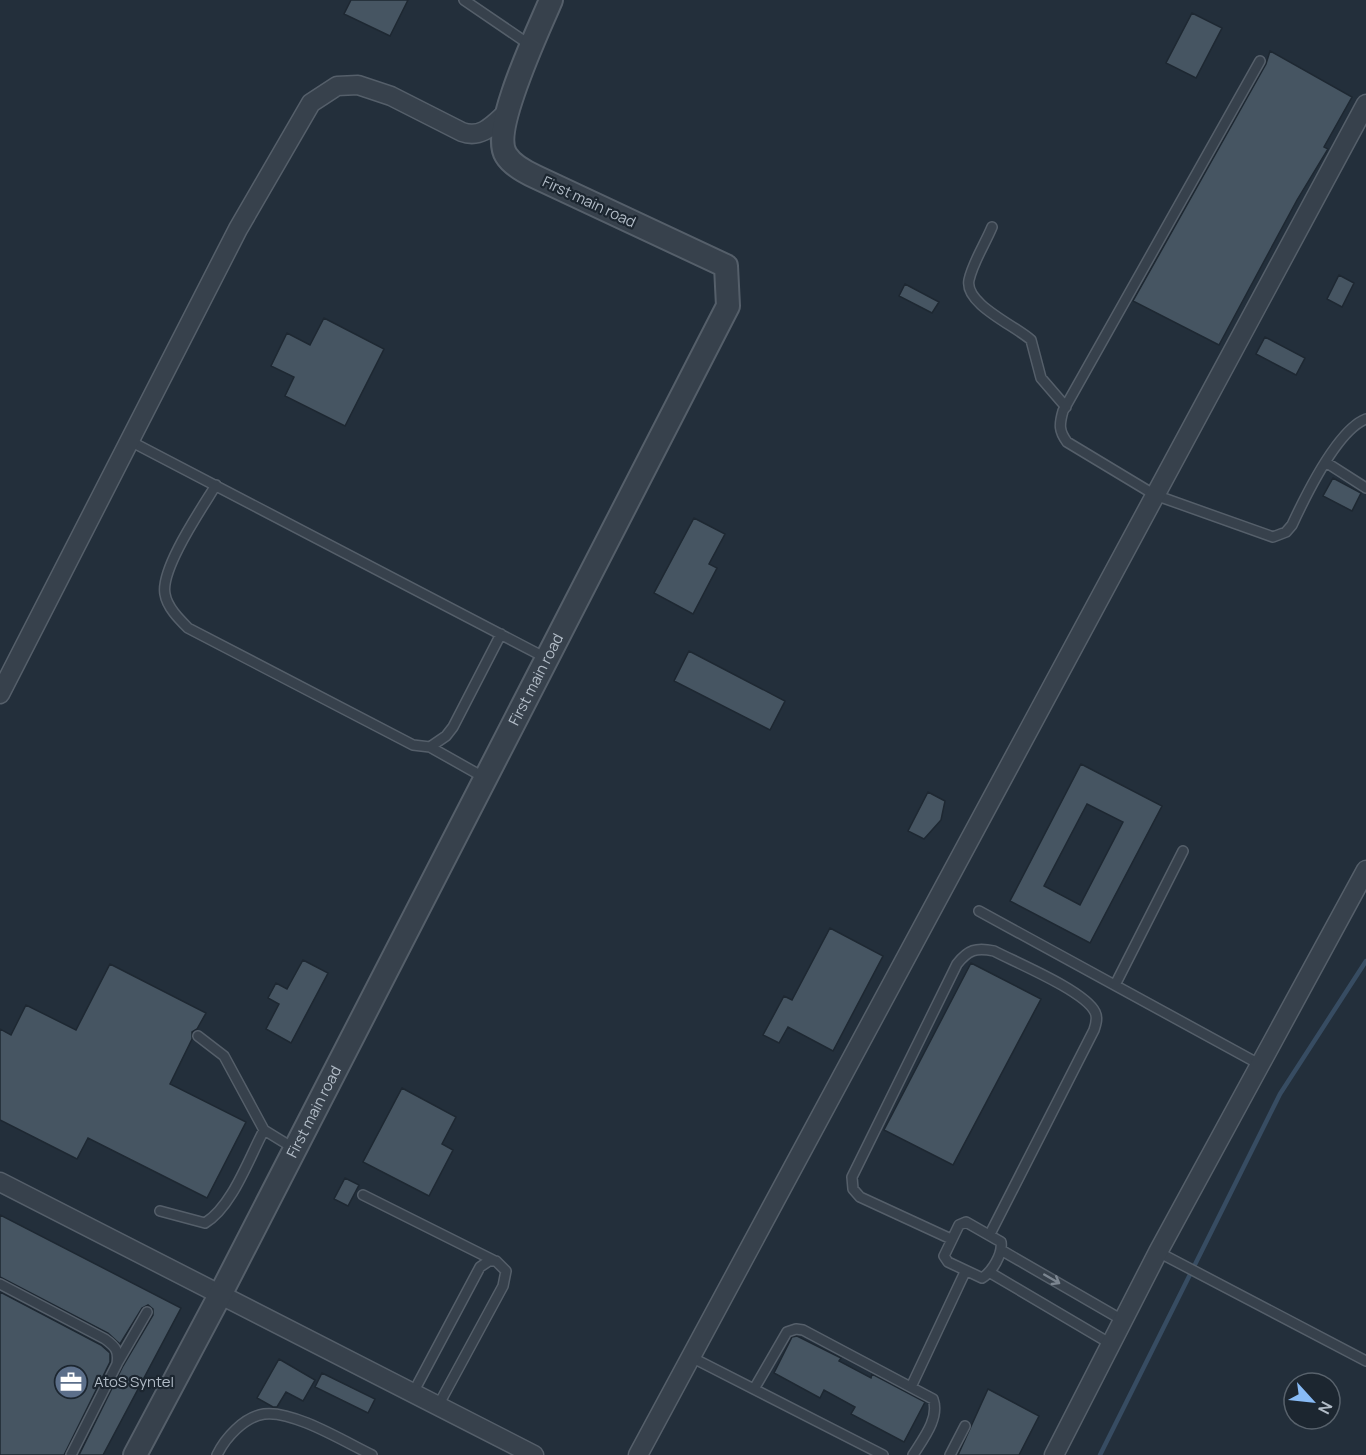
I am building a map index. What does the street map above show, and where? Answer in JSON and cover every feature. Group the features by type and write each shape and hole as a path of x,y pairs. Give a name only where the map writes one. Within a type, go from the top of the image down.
{"street":[{"name":"First main road","path":"135,1455 234,1301 295,1150 546,658 714,338 728,306 726,266 523,170 506,155 501,137 506,113 551,0"},
{"path":"0,694 238,229 311,104 337,86 358,85 391,96 462,132 473,134 486,130 506,113"},
{"path":"638,1455 1366,104"},
{"path":"1054,1455 1158,1252 1366,870"},
{"path":"0,1182 414,1391 534,1455"}],"lane":[{"path":"464,0 532,46"},
{"path":"1260,61 1066,407 1059,425 1061,434 1067,442 1155,495 1273,537 1286,532 1292,525 1340,441 1359,422 1366,419"},
{"path":"992,227 969,279 972,294 978,303 1031,340 1041,378 1066,407"},
{"path":"130,441 546,658"},
{"path":"1327,462 1366,488"},
{"path":"216,486 183,541 164,592 178,617 188,628 413,745 429,747 485,778"},
{"path":"429,747 446,736 453,727 501,634"},
{"path":"1114,985 1183,851"},
{"path":"979,911 1259,1064"},
{"path":"951,1239 860,1197 853,1189 852,1177 957,964 966,952 980,948 994,951 1081,996 1095,1011 1097,1019 1094,1030 990,1234"},
{"path":"198,1036 224,1056 264,1130 295,1150"},
{"path":"160,1211 205,1223 216,1216 225,1205 264,1130"},
{"path":"363,1195 496,1261 506,1271 503,1286 439,1404"},
{"path":"966,1222 990,1234 1001,1242 1001,1250 989,1272 982,1278 965,1272 946,1259 945,1251 959,1225 966,1222"},
{"path":"1001,1250 1124,1321"},
{"path":"1158,1252 1366,1361"},
{"path":"414,1391 480,1267 489,1261 496,1261"},
{"path":"911,1387 965,1272"},
{"path":"989,1272 1110,1344"},
{"path":"0,1284 105,1339 116,1347 119,1354 117,1364"},
{"path":"71,1455 117,1364 147,1312"},
{"path":"754,1389 787,1332 796,1329 933,1399 936,1412 914,1455"},
{"path":"691,1357 883,1455"},
{"path":"217,1455 223,1442 245,1423 264,1414 287,1416 372,1455"},
{"path":"950,1455 965,1426"}],"building":[{"path":"351,0 408,0 390,36 344,14"},
{"path":"1192,13 1222,28 1196,78 1166,63"},
{"path":"1270,51 1352,97 1324,147 1328,149 1297,200 1219,345 1133,301 1266,64"},
{"path":"1339,275 1354,283 1342,307 1327,299"},
{"path":"905,284 939,302 932,313 899,296"},
{"path":"324,318 384,349 345,426 285,396 294,377 271,366 287,333 310,345"},
{"path":"1265,337 1305,358 1296,375 1256,354"},
{"path":"1333,478 1361,493 1352,511 1323,496"},
{"path":"694,518 725,534 709,564 717,568 693,614 654,593"},
{"path":"689,651 785,701 770,730 674,681"},
{"path":"1081,764 1162,806 1090,943 1010,901","holes":["1087,804 1123,822 1080,905 1044,886"]},
{"path":"928,792 945,801 941,820 924,839 908,831"},
{"path":"830,928 883,956 833,1051 788,1027 779,1043 763,1035 784,996 792,1000"},
{"path":"303,960 328,973 291,1043 266,1029 279,1004 268,998 276,983 287,989"},
{"path":"971,963 1041,999 953,1165 884,1130"},
{"path":"110,964 206,1013 197,1029 192,1032 192,1039 170,1084 246,1122 207,1198 88,1138 77,1159 0,1120 0,1029 11,1035 26,1005 76,1030"},
{"path":"402,1088 456,1117 442,1144 453,1150 429,1196 363,1162"},
{"path":"345,1178 359,1185 348,1206 334,1199"},
{"path":"0,1215 181,1308 103,1455 79,1455 123,1366 153,1315 153,1309 148,1305 142,1308 120,1344 108,1333 0,1277"},
{"path":"0,1292 101,1345 110,1353 110,1362 64,1455 0,1455"},
{"path":"797,1336 841,1358 839,1361 871,1378 872,1374 925,1402 904,1442 851,1414 855,1407 824,1390 820,1398 774,1373 792,1337"},
{"path":"279,1359 315,1380 303,1401 286,1392 277,1407 273,1407 257,1398"},
{"path":"322,1373 375,1399 368,1413 315,1387"},
{"path":"988,1389 1039,1416 1019,1455 958,1455"}],"waterway":[{"path":"1100,1455 1280,1094 1366,961"}],"place":[{"name":"AtoS Syntel","path":"71,1382"}]}
